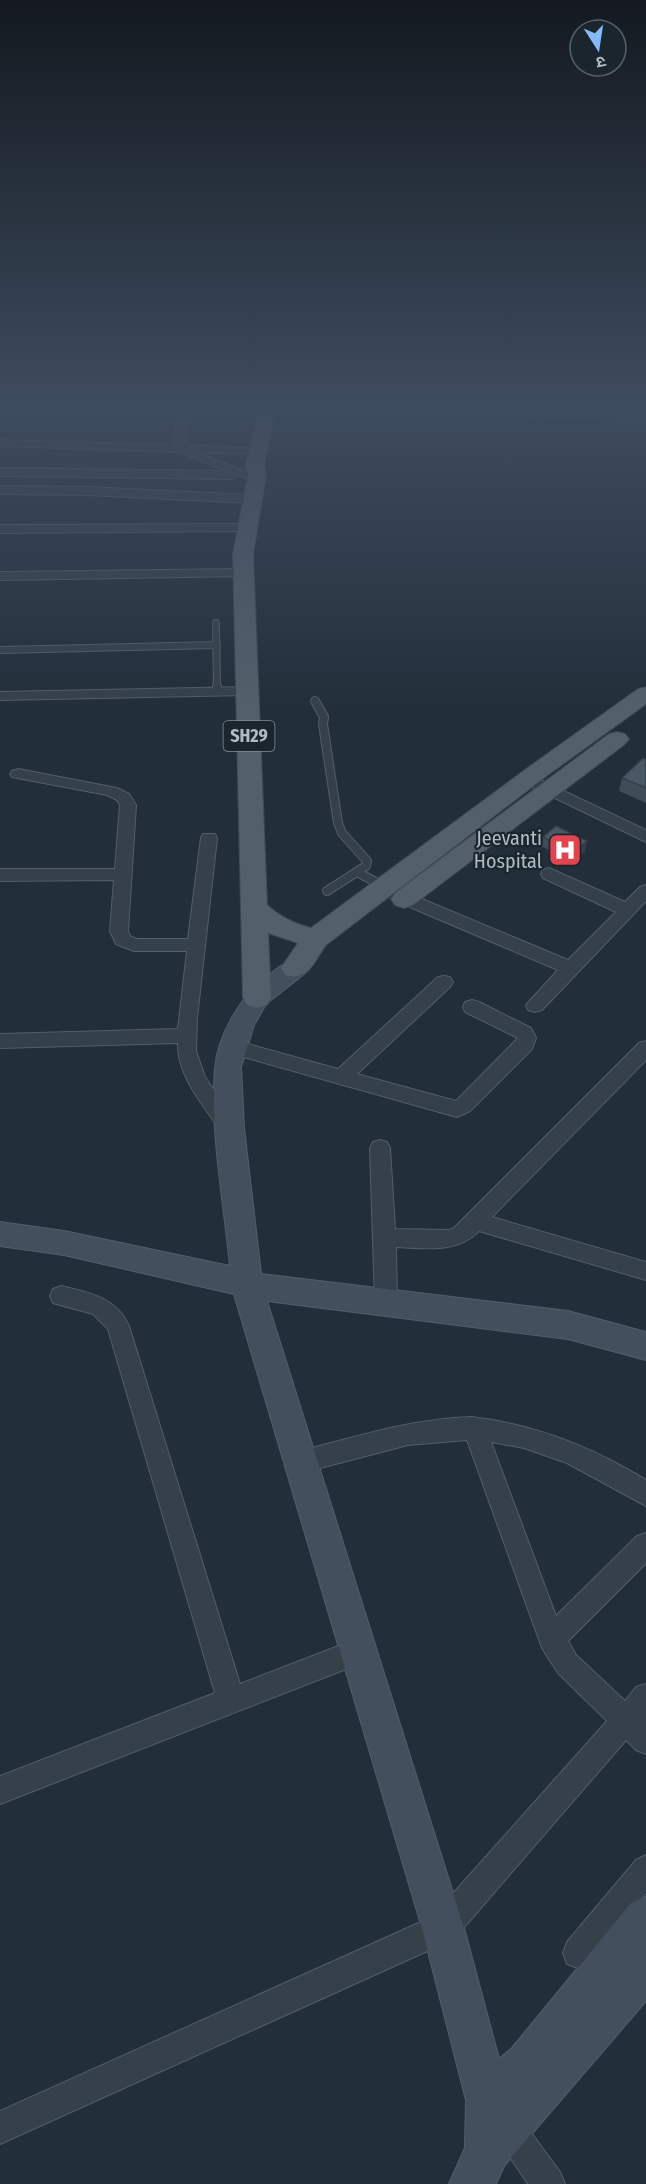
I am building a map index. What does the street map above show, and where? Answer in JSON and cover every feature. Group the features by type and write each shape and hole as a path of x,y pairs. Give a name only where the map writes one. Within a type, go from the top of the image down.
{"main road":[{"name":"SH29","path":"249,508 244,573 257,998"},
{"path":"489,2140 443,1928 247,1285 230,1128 228,1067 241,1024 257,998 295,968 334,948 394,893 528,779 646,694"},
{"path":"295,968 316,938 394,893 551,790 646,717"},
{"path":"254,908 278,928 316,938"},
{"path":"0,1234 64,1244 224,1277 247,1285 568,1325 646,1346"},
{"path":"489,2140 527,2063 646,1918"},
{"path":"489,2140 646,1969"}],"street":[{"path":"0,529 246,528"},
{"path":"0,576 244,573"},
{"path":"18,774 111,791 123,797 128,805 119,931 122,940 134,945 196,945"},
{"path":"528,779 646,837"},
{"path":"209,838 196,945 187,1051 196,1079 230,1128"},
{"path":"0,875 123,874"},
{"path":"549,874 627,910"},
{"path":"536,1005 646,891"},
{"path":"394,893 571,968"},
{"path":"342,1076 444,982"},
{"path":"233,1047 342,1076 448,1108 463,1106 525,1044 527,1038 524,1033 472,1007"},
{"path":"0,1041 188,1036"},
{"path":"386,1238 450,1239 462,1234 646,1048"},
{"path":"380,1148 386,1238 386,1303"},
{"path":"474,1221 646,1271"},
{"path":"61,1296 95,1304 112,1314 118,1326 231,1700"},
{"path":"301,1462 398,1437 444,1429 475,1429 537,1439 619,1476 646,1494"},
{"path":"475,1429 550,1639 567,1664 646,1740"},
{"path":"550,1639 646,1545"},
{"path":"0,1790 359,1651"},
{"path":"0,2128 443,1928 646,1697"},
{"path":"578,1953 646,1870"},
{"path":"489,2140 548,2184"}],"lane":[{"path":"216,623 217,692"},
{"path":"0,650 217,645"},
{"path":"0,696 247,692"},
{"path":"315,701 324,717 323,724 338,823 342,833 367,861 366,866 327,891"},
{"path":"357,872 394,893"}],"building":[{"path":"643,758 646,760 646,788 622,778"},
{"path":"556,826 587,841 573,853 543,837"}],"place":[{"name":"Jeevanti Hospital","path":"565,850"}]}
